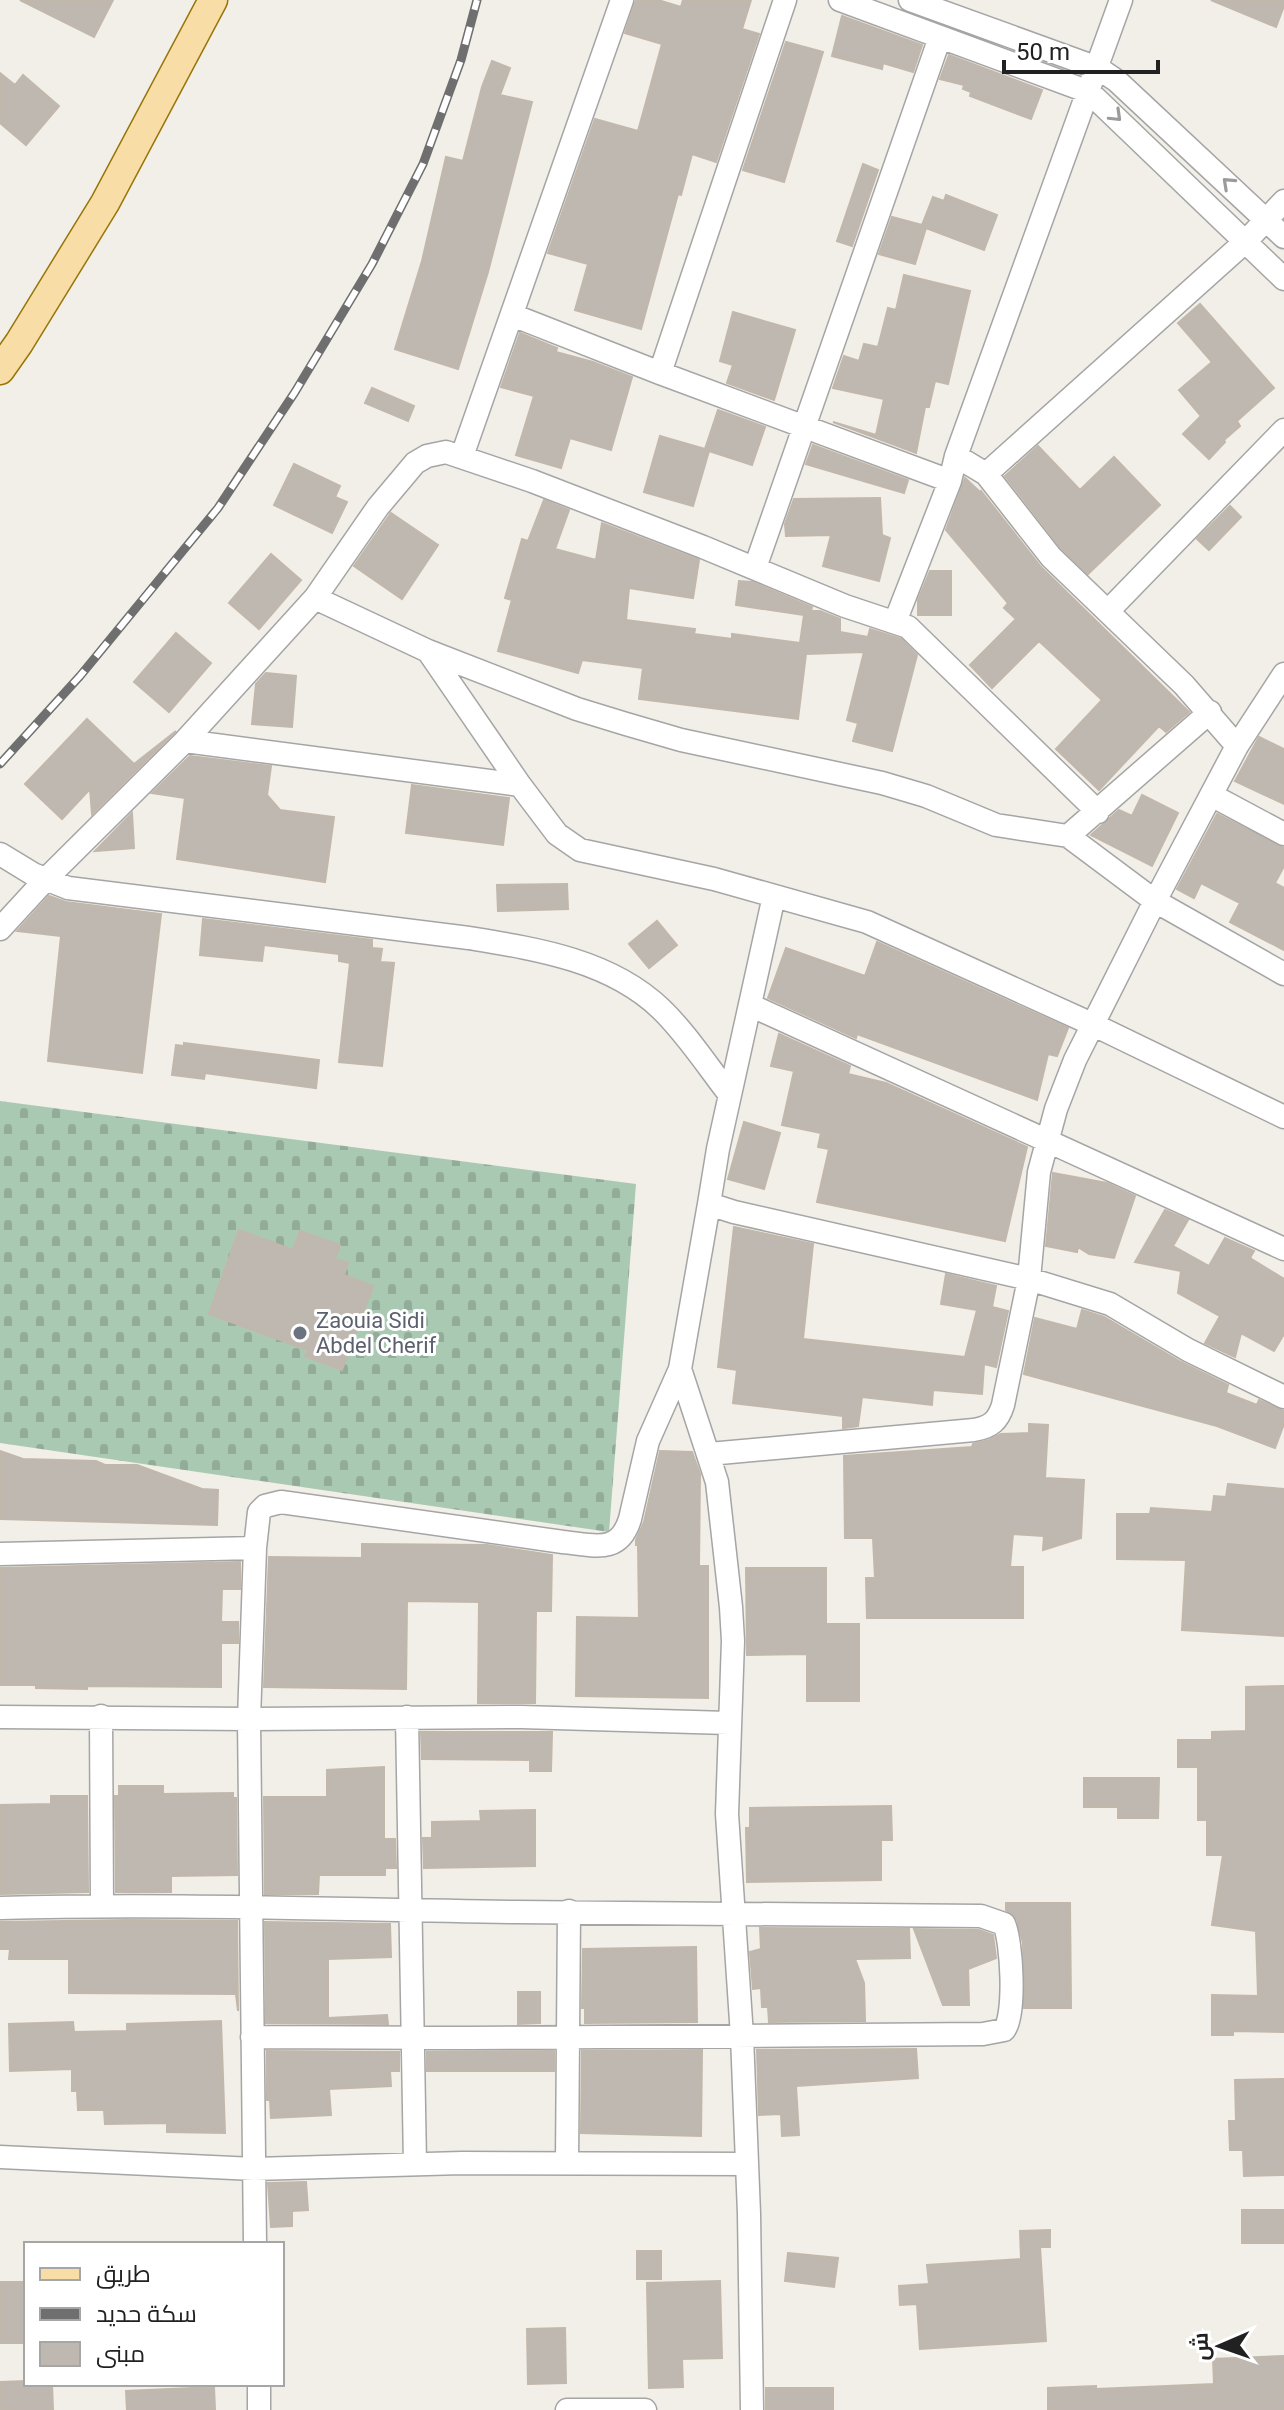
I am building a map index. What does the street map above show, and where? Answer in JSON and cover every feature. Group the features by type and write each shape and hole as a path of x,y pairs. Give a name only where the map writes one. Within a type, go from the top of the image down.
{"main road":[{"path":"3,361 105,203 213,0"}],"street":[{"path":"462,456 622,0"},
{"path":"660,373 785,0"},
{"path":"840,0 1089,92 1284,279"},
{"path":"910,0 954,7 1098,68 1117,81 1284,237"},
{"path":"895,622 950,481 956,456 1121,0"},
{"path":"755,568 940,37"},
{"path":"986,474 1246,241 1284,201"},
{"path":"512,315 950,481"},
{"path":"1108,611 1284,430"},
{"path":"0,929 185,741 315,598 378,507 415,463 427,456 446,452 755,568 845,606 895,622 920,636 1098,812"},
{"path":"956,456 986,474 1051,557 1210,712 1237,746"},
{"path":"315,598 428,651 577,709 681,740 882,783 926,796 996,825 1068,836 1155,901 1284,974"},
{"path":"428,651 557,834 580,850 714,879 867,922 1094,1025 1284,1117"},
{"path":"709,1454 934,1434 984,1428 997,1420 1003,1405 1029,1279 1039,1172 1056,1109 1075,1060 1237,746 1280,688"},
{"path":"1068,836 1210,712"},
{"path":"185,741 520,785"},
{"path":"1213,796 1284,834"},
{"path":"0,854 68,888 469,938 565,958 605,972 645,994 664,1011 730,1095"},
{"path":"255,2242 249,1719 259,1512 265,1506 281,1502 563,1542 612,1544 626,1531 648,1441 680,1369 730,1095 774,896"},
{"path":"750,1005 1284,1249"},
{"path":"709,1204 1029,1279 1110,1304 1188,1350 1284,1397"},
{"path":"680,1369 709,1454 721,1504 731,1607 733,1641 727,1814 742,2036 752,2410"},
{"path":"0,1554 255,1548"},
{"path":"101,1716 102,1905"},
{"path":"0,1717 521,1717 728,1723"},
{"path":"407,1717 415,2164"},
{"path":"0,1908 253,1906 981,1916 1004,1924 1008,1941 1011,2016 1004,2030 983,2034 252,2037"},
{"path":"567,2163 569,1911"},
{"path":"0,2157 254,2169 415,2164 747,2164"},
{"path":"259,2386 259,2410"},
{"path":"567,2410 645,2410"}],"green space":[{"path":"0,1101 636,1184 609,1532 0,1443"}],"building":[{"path":"20,0 113,0 94,37"},
{"path":"636,0 658,0 681,7 683,0 751,0 742,29 759,34 716,162 692,154 641,329 575,310 588,264 548,253 595,119 638,131 662,44 625,33"},
{"path":"1211,0 1284,0 1284,6 1276,27"},
{"path":"842,16 922,45 913,72 883,63 882,69 832,56"},
{"path":"786,42 823,52 784,182 743,170"},
{"path":"949,55 1042,90 1031,119 970,96 971,92 963,89 964,85 940,79"},
{"path":"492,61 510,68 500,95 532,102 488,272 458,369 395,349 422,261 446,157 463,161"},
{"path":"0,73 15,85 23,75 59,106 26,145 0,123"},
{"path":"863,164 878,170 852,246 837,241"},
{"path":"946,195 997,215 984,250 926,228 915,264 879,254 892,217 922,225 933,197 944,201"},
{"path":"904,275 970,291 948,384 935,381 929,407 925,407 916,453 833,422 876,435 884,399 833,388 844,356 859,361 864,344 878,347 888,308 896,310"},
{"path":"1200,304 1274,388 1237,421 1240,426 1209,459 1183,434 1201,416 1179,390 1212,362 1178,323"},
{"path":"733,312 795,330 774,400 727,383 733,365 720,361"},
{"path":"520,333 557,348 556,352 632,377 611,450 570,438 561,468 516,455 534,396 501,387"},
{"path":"372,388 414,406 408,421 365,403"},
{"path":"718,410 765,427 752,465 709,451 693,506 644,492 660,436 705,449"},
{"path":"813,445 908,480 904,493 806,464"},
{"path":"1038,446 1080,490 1114,457 1160,505 1088,574 1061,548 1005,476"},
{"path":"294,464 340,486 335,497 347,502 332,533 274,505"},
{"path":"965,478 981,491 1041,567 1189,712 1166,732 1159,726 1099,790 1056,749 1102,700 1039,641 992,688 970,665 1016,619 1004,608 1008,603 946,530"},
{"path":"880,498 882,535 890,538 879,581 823,566 831,535 786,536 785,524 794,499"},
{"path":"544,500 569,510 555,549 596,560 602,523 699,560 693,598 629,588 626,620 695,629 694,634 732,639 732,634 800,643 804,615 736,605 739,581 752,582 812,607 811,611 840,619 840,632 868,637 870,629 901,639 917,655 892,751 853,741 858,723 847,720 864,652 806,654 798,719 639,699 643,668 582,660 578,673 498,651 512,600 505,598 522,539 528,541"},
{"path":"1230,506 1241,517 1209,550 1197,539"},
{"path":"391,513 438,545 402,599 354,566"},
{"path":"271,554 301,580 259,629 229,603"},
{"path":"930,571 951,571 951,615 918,615 918,600"},
{"path":"176,633 211,663 169,712 134,682"},
{"path":"266,673 296,676 292,727 252,724 256,684"},
{"path":"87,719 134,764 176,731 92,814 90,789 62,819 25,784"},
{"path":"1259,737 1284,749 1284,804 1235,781"},
{"path":"190,756 271,766 267,795 280,810 334,817 325,882 177,859 185,798 152,793"},
{"path":"412,785 509,798 503,845 406,833"},
{"path":"1142,795 1178,813 1152,866 1091,835 1119,810 1132,816"},
{"path":"132,813 134,848 95,851"},
{"path":"1217,814 1284,848 1284,866 1275,883 1284,888 1284,950 1230,922 1240,903 1201,883 1194,898 1177,889"},
{"path":"567,884 568,909 498,911 497,885"},
{"path":"49,896 66,902 161,914 142,1073 48,1061 61,936 17,931"},
{"path":"203,919 372,940 372,948 382,949 380,962 394,963 382,1066 339,1062 350,963 339,961 339,954 264,945 262,961 200,955"},
{"path":"657,921 677,945 649,968 629,944"},
{"path":"877,942 1068,1028 1057,1056 1048,1054 1037,1100 857,1034 856,1038 768,998 786,948 865,976"},
{"path":"779,1034 850,1066 848,1074 886,1083 1027,1147 1005,1241 817,1202 829,1149 818,1147 821,1133 782,1125 794,1071 771,1066"},
{"path":"184,1043 319,1060 316,1088 205,1073 204,1079 172,1075 176,1045 184,1046"},
{"path":"744,1122 780,1133 764,1189 728,1179"},
{"path":"1053,1173 1107,1183 1135,1196 1114,1258 1089,1254 1078,1247 1077,1252 1046,1246"},
{"path":"1165,1210 1188,1220 1173,1246 1209,1266 1225,1238 1254,1251 1250,1258 1284,1279 1284,1334 1274,1351 1241,1333 1235,1357 1205,1343 1220,1316 1178,1293 1181,1271 1135,1262"},
{"path":"734,1227 813,1244 803,1339 965,1357 977,1310 941,1304 946,1274 996,1286 992,1307 1008,1311 996,1367 984,1364 982,1394 933,1390 932,1405 862,1397 858,1426 843,1428 843,1416 733,1403 737,1370 718,1367"},
{"path":"239,1230 293,1250 300,1231 340,1245 335,1259 348,1263 344,1275 373,1286 342,1370 305,1356 308,1350 209,1314"},
{"path":"1082,1310 1104,1317 1181,1362 1228,1385 1226,1393 1257,1405 1259,1400 1284,1411 1284,1424 1275,1448 1217,1426 1024,1374 1035,1318 1077,1329"},
{"path":"1029,1424 1048,1425 1045,1478 1084,1480 1081,1538 1043,1550 1044,1536 1013,1534 1010,1567 1023,1567 1023,1618 867,1618 866,1578 875,1578 873,1538 845,1538 844,1456 972,1447 1001,1434 1029,1433"},
{"path":"0,1451 23,1459 137,1465 202,1489 218,1490 217,1525 0,1519"},
{"path":"660,1451 692,1452 700,1474 699,1566 708,1566 708,1698 576,1696 577,1617 639,1618 636,1540 644,1522"},
{"path":"1228,1484 1284,1489 1284,1636 1182,1630 1186,1560 1117,1559 1117,1514 1150,1514 1151,1508 1212,1512 1214,1496 1226,1497"},
{"path":"362,1544 487,1545 552,1555 551,1611 536,1611 535,1703 478,1703 479,1602 407,1601 406,1689 264,1687 269,1557 362,1558"},
{"path":"240,1562 240,1589 222,1589 221,1622 238,1622 238,1643 221,1643 221,1687 87,1686 87,1689 0,1685 0,1568"},
{"path":"746,1568 826,1568 826,1624 859,1624 859,1701 807,1701 807,1654 747,1655"},
{"path":"1284,1686 1284,2032 1233,2031 1233,2035 1212,2035 1212,1995 1258,1996 1256,1931 1212,1925 1223,1855 1207,1855 1207,1820 1198,1820 1198,1767 1178,1767 1178,1740 1212,1740 1212,1732 1246,1731 1246,1687"},
{"path":"421,1732 552,1732 551,1771 530,1771 530,1760 422,1759"},
{"path":"384,1767 384,1839 395,1839 396,1868 385,1868 385,1875 319,1875 318,1894 265,1894 264,1797 327,1797 327,1770"},
{"path":"1084,1778 1159,1778 1158,1818 1118,1818 1118,1807 1084,1807"},
{"path":"119,1786 163,1786 163,1794 233,1793 233,1798 236,1798 237,1875 171,1876 171,1892 116,1892 115,1796 119,1796"},
{"path":"51,1796 87,1796 88,1892 0,1894 0,1805 51,1804"},
{"path":"891,1806 892,1840 881,1840 881,1880 747,1882 746,1828 750,1828 750,1808"},
{"path":"535,1810 535,1866 424,1868 423,1838 432,1838 432,1822 481,1821 480,1811"},
{"path":"1006,1903 1070,1903 1071,2008 1024,2008 1023,1943 1017,1920 1006,1910"},
{"path":"237,1921 238,2011 236,1994 69,1993 69,1959 9,1959 10,1949 0,1949 0,1922"},
{"path":"265,1922 390,1924 391,1957 328,1959 328,2018 387,2015 388,2024 266,2023"},
{"path":"760,1928 909,1929 910,1958 855,1959 864,1983 865,2021 769,2022 768,2007 762,2007 761,1988 753,1989 750,1952 761,1949"},
{"path":"914,1929 979,1930 993,1935 996,1958 968,1969 969,2005 943,2005"},
{"path":"696,1947 697,2022 585,2023 585,2008 582,2008 583,1949"},
{"path":"518,1992 540,1992 540,2023 518,2024"},
{"path":"221,2021 225,2133 167,2132 167,2123 105,2124 104,2110 78,2110 77,2091 72,2091 72,2069 10,2071 9,2024 73,2022 74,2032 127,2031 127,2024"},
{"path":"916,2049 918,2078 796,2086 799,2135 782,2136 781,2114 759,2115 757,2050"},
{"path":"702,2050 701,2136 581,2133 582,2051"},
{"path":"267,2051 399,2052 399,2071 390,2071 391,2086 329,2089 331,2115 271,2118 270,2100 267,2100"},
{"path":"554,2051 554,2071 427,2071 427,2052"},
{"path":"1284,2079 1284,2175 1244,2176 1243,2150 1230,2150 1229,2121 1236,2121 1235,2080"},
{"path":"306,2182 308,2210 292,2211 292,2226 271,2227 268,2183"},
{"path":"1242,2210 1284,2210 1284,2243 1242,2243"},
{"path":"1050,2230 1050,2247 1040,2247 1046,2341 920,2349 917,2304 900,2305 899,2286 929,2284 927,2265 1021,2259 1020,2231"},
{"path":"637,2251 661,2251 661,2279 637,2279"},
{"path":"788,2253 838,2258 834,2287 785,2281"},
{"path":"720,2281 722,2358 682,2359 683,2387 649,2388 647,2283"},
{"path":"0,2282 24,2282 24,2343 0,2343"},
{"path":"565,2328 566,2383 528,2384 527,2329"},
{"path":"1284,2356 1284,2410 1048,2410 1048,2388 1214,2384 1213,2359"},
{"path":"24,2381 24,2386 52,2386 53,2410 0,2410 0,2382"},
{"path":"214,2387 215,2410 127,2410 126,2391"},
{"path":"766,2388 833,2388 833,2410 766,2410"}],"railway":[{"path":"0,764 80,676 218,508 295,392 372,264 423,164 461,60 477,0"}],"place":[{"name":"Zaouia Sidi Abdel Cherif","path":"300,1333"}]}
